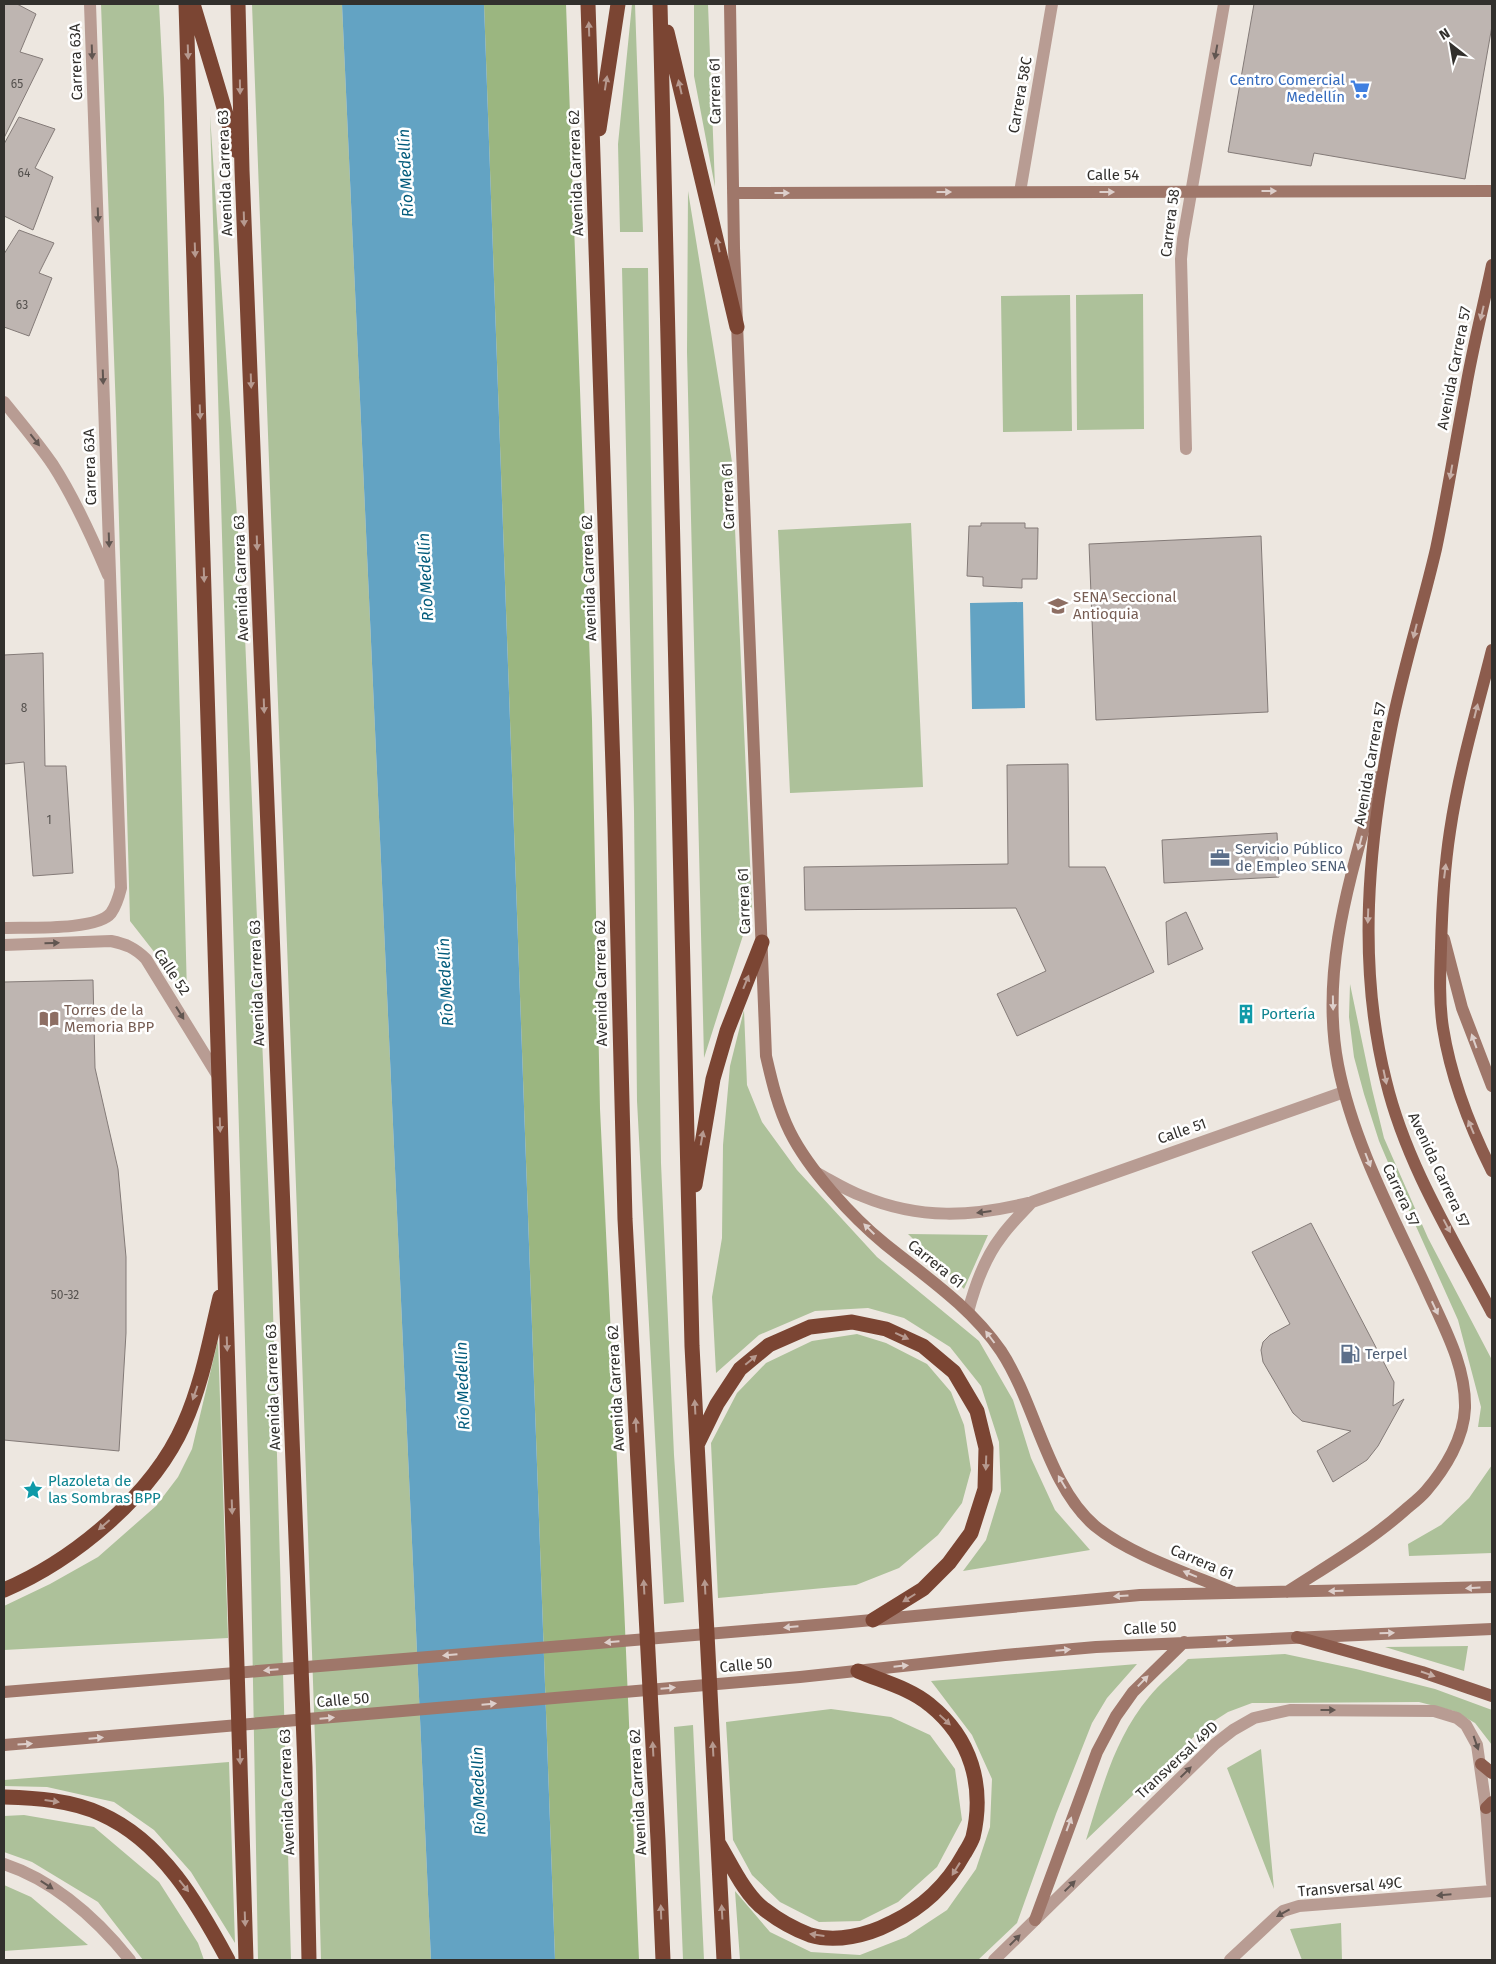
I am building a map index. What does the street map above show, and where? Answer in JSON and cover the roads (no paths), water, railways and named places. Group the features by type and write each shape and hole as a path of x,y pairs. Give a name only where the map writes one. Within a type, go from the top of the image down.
{"highway":[{"path":"186,4 246,1960"},
{"path":"193,4 242,170"},
{"name":"Avenida Carrera 63","path":"238,4 242,170 305,1767 309,1960"},
{"name":"Avenida Carrera 62","path":"588,4 615,829 625,1219 662,1960"},
{"path":"594,165 618,4"},
{"path":"660,4 737,327"},
{"path":"660,4 689,1221 697,1445 724,1960"},
{"path":"689,1221 713,1079 727,1031 762,942"},
{"path":"4,1590 48,1567 83,1543 126,1506 160,1466 184,1424 190,1408 201,1376 225,1278"},
{"path":"697,1445 717,1404 740,1368 769,1345 810,1328 852,1322 886,1329 922,1346 954,1372 977,1411 986,1448 985,1489 971,1533 949,1563 923,1589 873,1620"},
{"path":"718,1842 743,1885 762,1908 788,1925 812,1935 845,1938 874,1932 901,1918 927,1900 954,1873 973,1839 978,1795 970,1758 952,1726 930,1705 904,1690 858,1671"},
{"path":"4,1797 57,1801 100,1813 132,1831 160,1857 188,1891 228,1960"}],"main road":[{"name":"Avenida Carrera 57","path":"1492,265 1465,391 1436,550 1391,728 1374,833 1370,884 1368,976 1385,1080 1397,1119 1429,1192 1492,1314"},
{"path":"1492,650 1470,735 1453,814 1441,919 1440,1000 1450,1062 1461,1102 1492,1171"},
{"path":"1297,1637 1422,1672 1492,1696"},
{"path":"1481,1764 1492,1773"}],"street":[{"name":"Carrera 63A","path":"4,928 82,926 100,921 110,914 121,888 90,4"},
{"name":"Carrera 61","path":"730,4 737,327 766,1056 775,1094 790,1132 817,1174 882,1242 968,1312 1002,1352 1032,1412 1059,1479 1080,1510 1094,1526 1114,1541 1235,1593"},
{"name":"Carrera 58C","path":"1020,192 1052,4"},
{"name":"Carrera 58","path":"1186,449 1181,259 1224,4"},
{"name":"Calle 54","path":"733,192 1492,191"},
{"path":"4,402 54,466 74,502 111,582"},
{"name":"Carrera 57","path":"1285,1592 1361,1545 1425,1492 1449,1459 1459,1434 1465,1411 1465,1390 1457,1356 1371,1169 1344,1092 1334,1035 1332,984 1340,917 1391,728"},
{"path":"1441,919 1446,951 1462,1008 1492,1086"},
{"name":"Calle 52","path":"4,945 111,942 126,944 137,950 146,959 218,1076"},
{"name":"Calle 51","path":"817,1174 861,1196 889,1206 932,1213 971,1214 997,1211 1032,1202 1344,1092"},
{"name":"Calle 51","path":"968,1312 985,1262 1000,1237 1032,1202"},
{"path":"4,1692 840,1623 1131,1595 1492,1587"},
{"name":"Calle 50","path":"4,1745 800,1677 1004,1655 1184,1642 1492,1629"},
{"path":"1035,1920 1096,1752 1116,1716 1133,1692 1184,1642"},
{"name":"Transversal 49D","path":"994,1960 1215,1744 1233,1730 1254,1718 1290,1710 1434,1711 1457,1718 1466,1725 1477,1745 1489,1805 1492,1884"},
{"path":"4,1864 18,1869 46,1884 85,1912 108,1934 130,1960"},
{"name":"Transversal 49C","path":"1230,1960 1276,1916 1283,1911 1299,1906 1492,1891"}],"water":[{"name":"Río Medellín","path":"342,4 484,4 555,1960 431,1960"},
{"path":"1023,602 1025,708 972,709 970,603"}],"place":[{"name":"Centro Comercial Medellín","path":"1360,89"},
{"name":"SENA Seccional Antioquia","path":"1058,606"},
{"name":"Servicio Público de Empleo SENA","path":"1220,858"},
{"name":"Portería","path":"1246,1014"},
{"name":"Torres de la Memoria BPP","path":"49,1019"},
{"name":"Terpel","path":"1350,1354"},
{"name":"Plazoleta de las Sombras BPP","path":"33,1490"}]}
